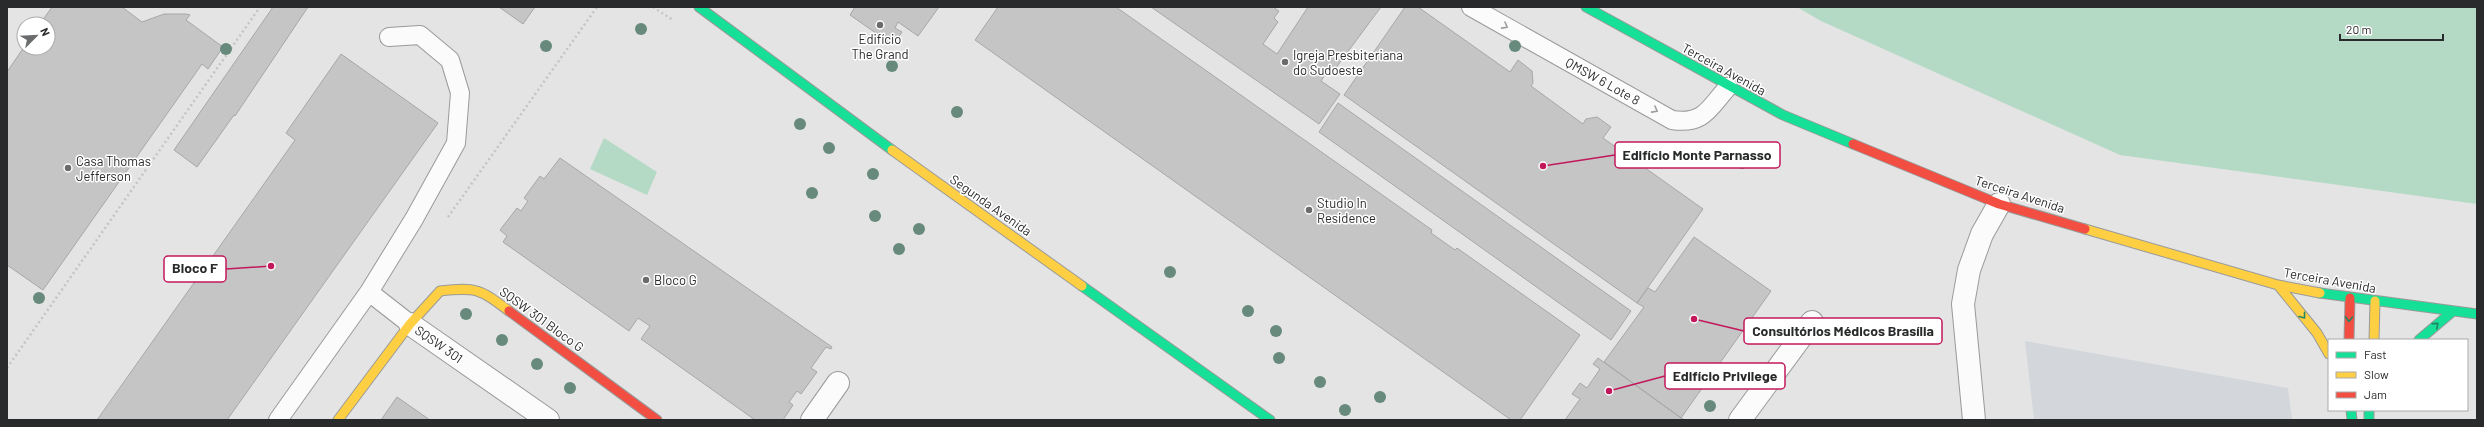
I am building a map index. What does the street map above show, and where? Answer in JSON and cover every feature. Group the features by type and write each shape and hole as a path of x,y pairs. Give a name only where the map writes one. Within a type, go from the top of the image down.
{"street":[{"name":"Segunda Avenida","path":"699,7 920,171 1270,420"},
{"name":"Terceira Avenida","path":"1586,7 1783,115 1999,204 2278,285 2350,298 2477,314"},
{"path":"1974,420 1963,304 1969,270 1982,234 1999,204"},
{"path":"2278,285 2317,333 2328,352"},
{"name":"SQSW 301 Bloco G","path":"410,324 440,291 465,288 482,291 657,420"},
{"path":"2349,339 2350,298"},
{"path":"2374,339 2375,301"},
{"path":"2420,339 2453,311"},
{"path":"1740,420 1812,322"},
{"name":"SQSW 301","path":"338,420 410,324 548,420"},
{"path":"812,420 838,383"}],"lane":[{"name":"QMSW 6 Lote 8","path":"1471,7 1672,120 1686,122 1699,119 1728,86"},
{"path":"278,420 369,292 414,219 456,143 460,93 450,60 420,35 389,37"},
{"path":"369,292 410,324"}],"path":[{"path":"7,368 260,7"},
{"path":"414,219 436,234 597,7"}],"shaded area":[{"path":"2025,341 2288,388 2292,420 2034,420"}],"green space":[{"path":"1797,7 2477,7 2477,204 2120,155 1821,21"},
{"path":"604,138 657,172 647,195 590,169"}],"building":[{"name":"Casa Thomas Jefferson","path":"52,7 122,7 142,22 164,14 186,14 190,15 186,20 223,47 208,69 202,64 43,290 7,265 7,72 18,56 56,56 56,16 46,16"},
{"path":"273,7 308,7 235,116 234,115 197,167 174,150"},
{"path":"499,7 535,7 523,24"},
{"name":"Edifício The Grand","path":"855,7 939,7 918,36 898,22 895,28 902,32 893,45 850,15"},
{"name":"Studio In Residence","path":"998,7 1116,7 1432,230 1431,233 1455,250 1457,248 1580,335 1520,420 1511,420 975,40"},
{"name":"Igreja Presbiteriana do Sudoeste","path":"1151,7 1273,7 1279,11 1274,18 1278,22 1263,44 1277,54 1308,7 1381,7 1332,73 1328,70 1321,81 1340,94 1319,124"},
{"path":"1405,7 1418,7 1510,72 1518,60 1532,71 1533,83 1531,86 1583,124 1586,119 1597,117 1611,127 1603,138 1703,209 1637,303 1344,95"},
{"path":"341,54 438,123 227,420 97,420 295,140 286,133"},
{"path":"1338,103 1631,311 1611,340 1319,132"},
{"name":"Bloco G","path":"560,158 832,347 831,349 826,347 811,368 817,372 801,394 797,391 789,402 793,405 783,420 755,420 641,339 650,326 638,318 629,331 503,242 507,236 500,230 517,208 521,211 528,201 524,198 540,176 544,179"},
{"path":"1694,237 1771,291 1681,418 1604,362 1644,307 1637,303 1648,288 1655,292"},
{"path":"1598,358 1685,420 1565,420 1580,399 1572,394 1580,383 1587,388 1600,369 1593,364"},
{"path":"397,397 430,420 381,420"}],"traffic: fast":[{"path":"699,7 892,150"},
{"path":"1586,7 1783,115 1853,144"},
{"path":"1082,286 1270,420"},
{"path":"2320,293 2477,314"},
{"path":"2420,339 2453,311"},
{"path":"2351,411 2352,420"},
{"path":"2369,411 2369,420"}],"traffic: slow":[{"path":"892,150 1082,286"},
{"path":"2085,229 2278,285 2320,293"},
{"path":"2278,285 2317,333 2328,352"},
{"path":"338,420 410,324 440,291 462,289 478,291 509,311"},
{"path":"2374,339 2375,301"}],"traffic: jam":[{"path":"1853,144 1999,204 2085,229"},
{"path":"2349,339 2350,298"},
{"path":"509,311 657,420"}],"place":[{"name":"Edifício The Grand","path":"880,25"},
{"name":"Igreja Presbiteriana do Sudoeste","path":"1285,62"},
{"name":"Edifício Monte Parnasso","path":"1543,166"},
{"name":"Casa Thomas Jefferson","path":"68,168"},
{"name":"Studio In Residence","path":"1309,210"},
{"name":"Bloco F","path":"271,266"},
{"name":"Bloco G","path":"646,280"},
{"name":"Consultórios Médicos Brasília","path":"1694,319"},
{"name":"Edifício Privilege","path":"1609,391"}]}
